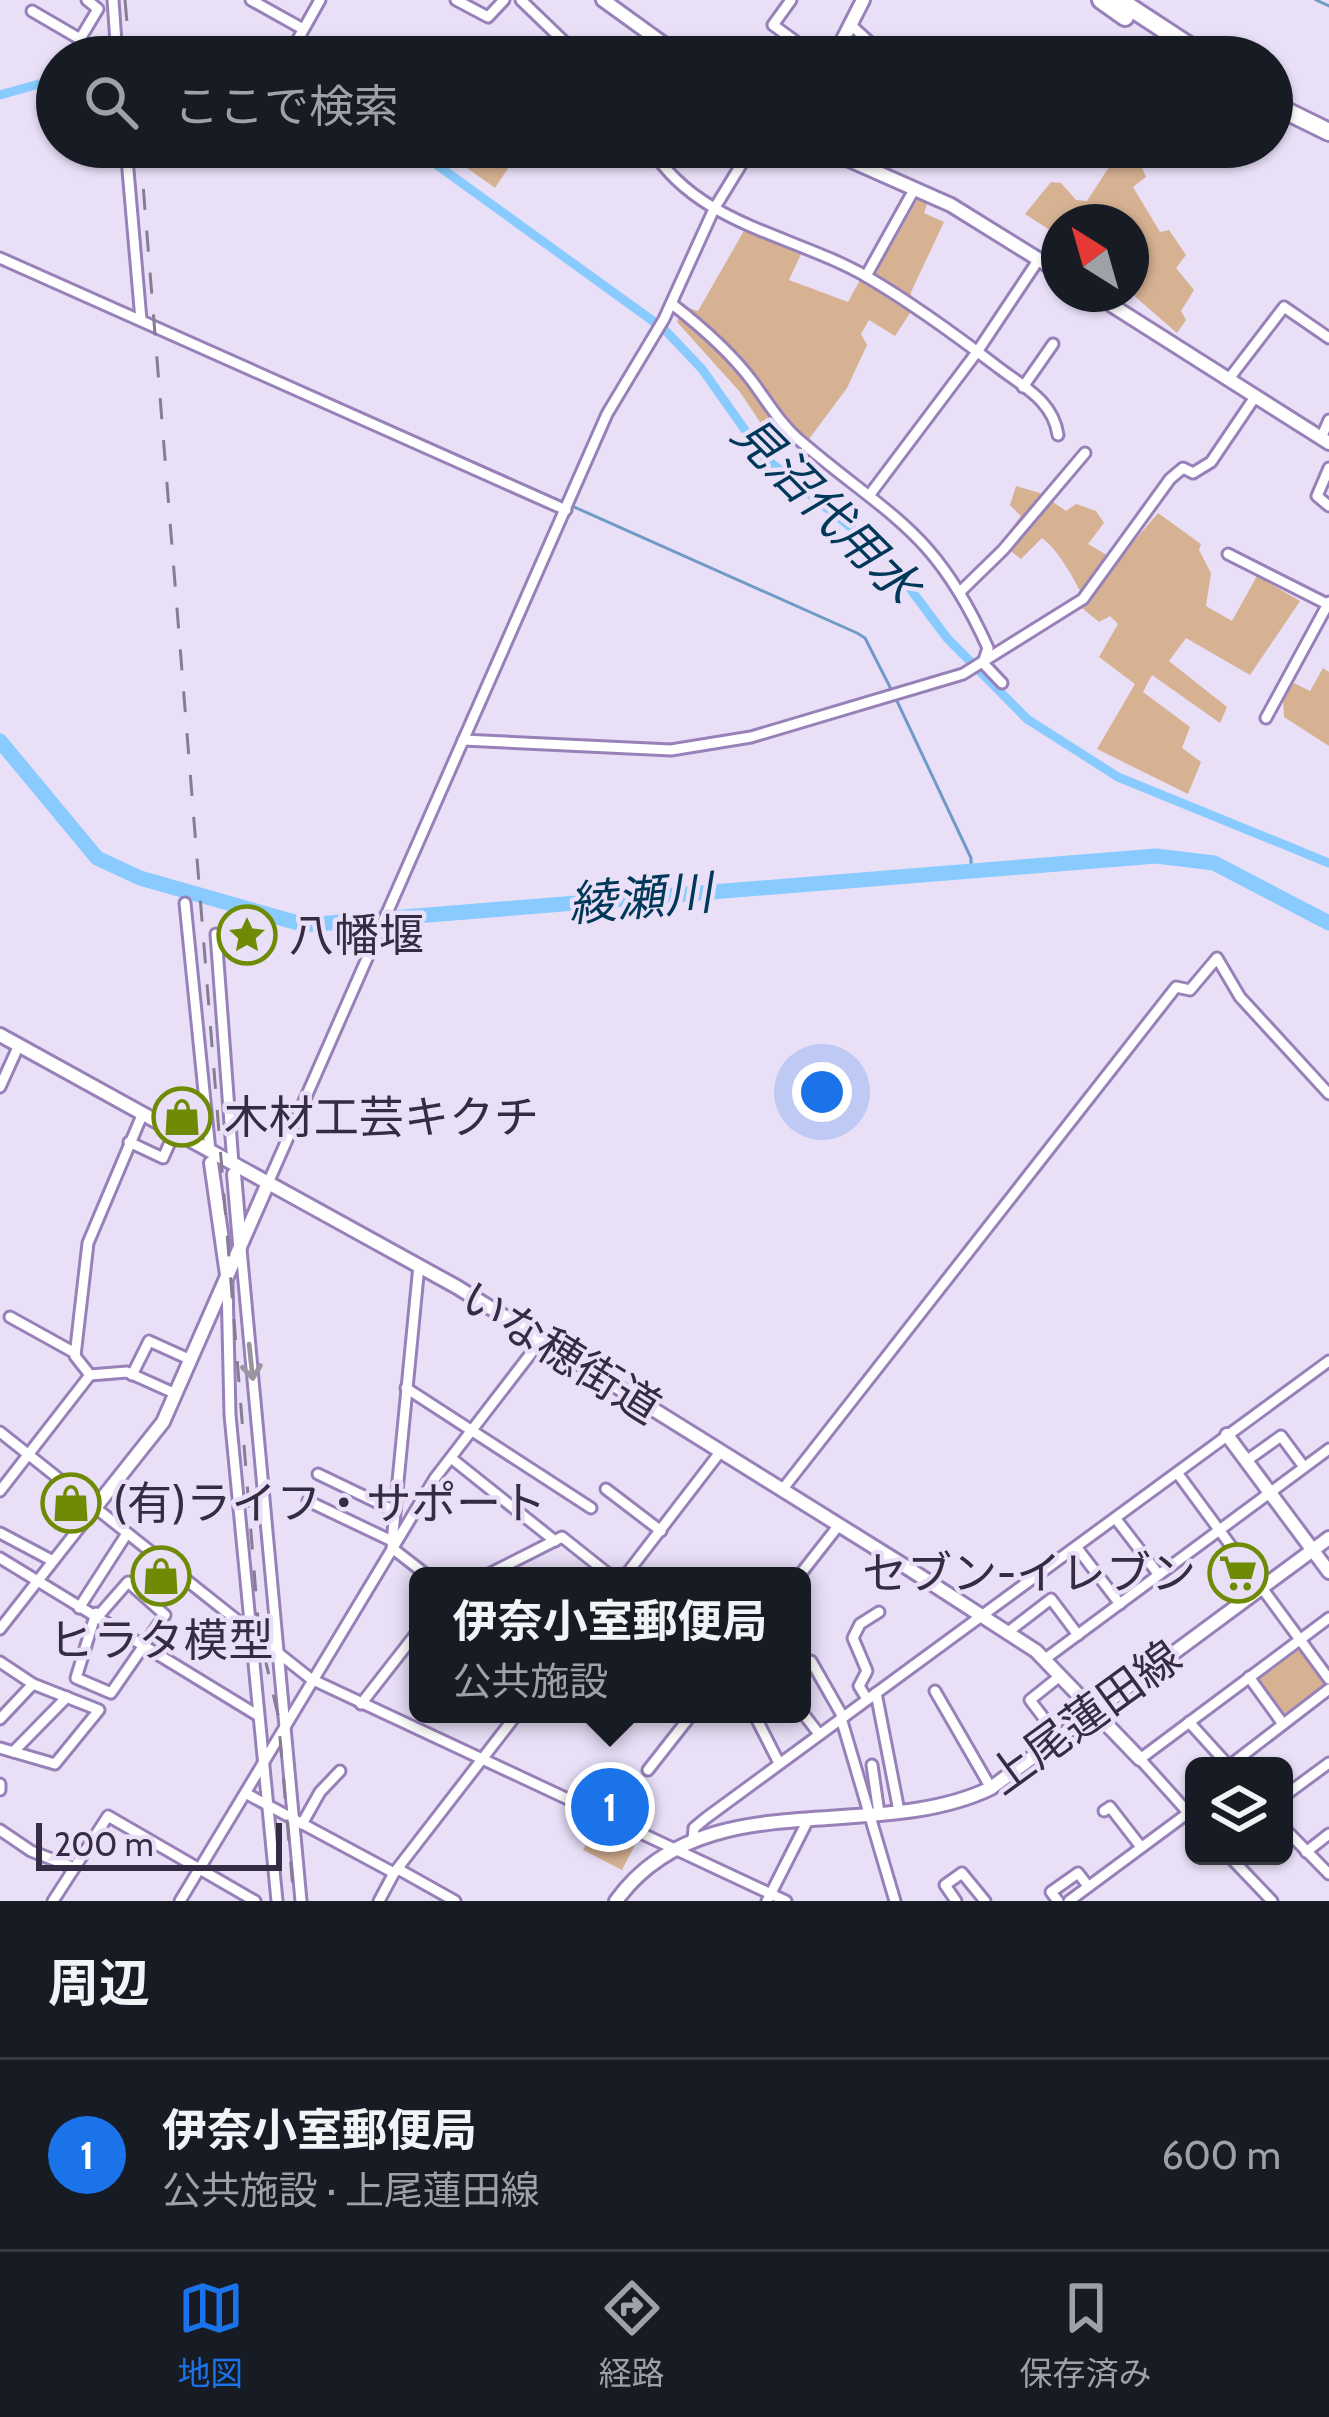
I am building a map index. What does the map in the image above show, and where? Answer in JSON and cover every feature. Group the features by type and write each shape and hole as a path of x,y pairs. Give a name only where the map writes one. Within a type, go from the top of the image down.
{"highway":[{"path":"1101,0 1155,36"},
{"path":"1119,0 1174,36"},
{"path":"1293,103 1329,120"},
{"path":"1293,114 1329,132"}],"street":[{"path":"82,36 98,9 87,0"},
{"path":"113,0 115,36"},
{"path":"251,0 303,28"},
{"path":"299,36 320,0"},
{"path":"456,0 488,17 504,0"},
{"path":"521,0 558,36"},
{"path":"603,0 653,36"},
{"path":"788,36 773,25 791,0"},
{"path":"846,36 858,3"},
{"path":"32,11 75,36"},
{"path":"852,26 863,36"},
{"path":"127,168 141,320"},
{"path":"667,168 684,190 714,209 866,276 1045,404 1058,435"},
{"path":"0,1628 164,1422 607,414 672,304 714,209 739,168"},
{"path":"863,168 915,188 1039,259 872,493"},
{"path":"866,276 915,188"},
{"path":"0,257 566,510"},
{"path":"672,304 752,381 766,407 797,438 914,529 962,590 988,648 977,667"},
{"path":"1228,380 1283,307 1329,338"},
{"path":"1122,312 1325,441 1329,420"},
{"path":"1023,387 1053,344"},
{"path":"463,740 671,750 790,726 977,667 1083,599 1169,479 1183,468 1193,473 1210,462 1255,397"},
{"path":"962,590 1074,472 1085,453"},
{"path":"1329,468 1317,496 1329,506"},
{"path":"1228,554 1329,603 1266,718"},
{"path":"977,667 1002,683"},
{"path":"185,903 227,1276 230,1415 277,1901"},
{"path":"216,934 240,1246 299,1822 301,1901"},
{"path":"782,1490 1176,987 1190,991 1217,958 1240,997 1329,1094"},
{"name":"いな穂街道","path":"0,1035 175,1131 210,1157 419,1265 1008,1632 1045,1660 1140,1759"},
{"path":"0,1087 19,1045"},
{"path":"75,1353 88,1243 143,1113"},
{"path":"129,1142 163,1158 175,1131"},
{"path":"392,1545 419,1265"},
{"path":"10,1317 75,1353 90,1375"},
{"path":"182,1900 392,1545 451,1457 542,1339"},
{"path":"132,1375 149,1341 190,1360"},
{"path":"693,1840 694,1828 779,1763 1329,1361"},
{"path":"90,1375 132,1375 176,1394"},
{"path":"0,1491 90,1375"},
{"path":"406,1388 591,1508"},
{"path":"0,1432 311,1679 769,1898 786,1901"},
{"path":"1227,1435 1329,1572"},
{"path":"1246,1461 1280,1436 1304,1467"},
{"path":"1045,1660 1329,1448"},
{"path":"632,1567 721,1451"},
{"path":"451,1457 555,1541"},
{"path":"318,1474 395,1511"},
{"path":"1178,1474 1329,1679"},
{"path":"606,1489 661,1531"},
{"path":"308,1501 392,1545 418,1567"},
{"path":"1116,1519 1159,1575"},
{"path":"806,1567 839,1525"},
{"path":"0,1533 52,1562"},
{"path":"79,1609 126,1534"},
{"path":"502,1567 562,1538 599,1567"},
{"name":"上尾蓮田線","path":"616,1901 674,1849 693,1840 808,1820 948,1804 991,1788 1329,1538"},
{"path":"1077,1548 1120,1604"},
{"path":"0,1558 79,1609 98,1614 256,1709"},
{"path":"128,1582 165,1615 111,1693 76,1678 98,1614 128,1582"},
{"path":"1008,1632 1051,1599 1078,1635"},
{"path":"0,1608 11,1615"},
{"path":"879,1612 860,1624 853,1638 868,1671 859,1686 872,1696 899,1811"},
{"path":"1185,1809 1140,1759 1329,1618"},
{"path":"361,1704 409,1643"},
{"path":"811,1661 842,1718 897,1901"},
{"path":"0,1662 33,1684 99,1710 55,1764 0,1748"},
{"path":"1058,1738 1030,1700 1060,1676"},
{"path":"1249,1677 1283,1724"},
{"path":"0,1719 33,1684"},
{"path":"1241,1757 1329,1689"},
{"path":"934,1691 991,1788"},
{"path":"256,1709 284,1696"},
{"path":"13,1752 67,1697"},
{"path":"1189,1722 1221,1757"},
{"path":"379,1901 396,1871 510,1723"},
{"path":"648,1770 685,1723"},
{"path":"759,1723 779,1763"},
{"path":"810,1723 819,1734"},
{"path":"1293,1789 1329,1763"},
{"path":"872,1766 873,1814"},
{"path":"299,1822 340,1771"},
{"path":"247,1794 455,1901"},
{"path":"1104,1811 1110,1808 1142,1847"},
{"path":"52,1901 108,1816 255,1901"},
{"path":"769,1898 808,1820"},
{"path":"1069,1901 1185,1820"},
{"path":"0,1830 31,1851 72,1867"},
{"path":"1306,1852 1329,1834"},
{"path":"1293,1838 1329,1874"},
{"path":"1238,1865 1272,1901"},
{"path":"956,1901 945,1885 962,1873 986,1901"},
{"path":"1058,1901 1051,1892 1078,1873 1088,1886"}],"shaded area":[{"path":"467,168 508,168 495,188"},
{"path":"1108,168 1142,168 1146,177 1133,187 1143,204 1041,204 1041,224 1025,214 1051,182 1061,183 1076,200 1087,201"},
{"path":"919,197 928,201 924,213 944,222 911,292 910,313 895,336 869,320 861,334 867,345 847,388 809,439 789,422 774,443 740,392 677,322 683,306 698,311 745,229 801,254 789,280 848,302 860,280 869,284"},
{"path":"1149,214 1160,232 1169,230 1186,255 1176,268 1194,290 1181,311 1186,320 1177,333 1149,309"},
{"path":"1016,486 1040,493 1066,511 1076,504 1096,511 1104,523 1088,544 1117,561 1158,513 1201,544 1199,550 1211,573 1206,606 1232,621 1257,576 1300,601 1250,675 1186,638 1169,661 1227,707 1220,723 1152,675 1143,692 1190,727 1182,748 1201,762 1188,794 1097,749 1135,684 1099,657 1118,624 1110,616 1099,622 1082,608 1086,603 1072,576 1042,538 1021,559 1008,549 1007,534 1021,516 1010,505"},
{"path":"1323,668 1329,672 1329,746 1284,717 1283,697 1294,683 1310,691"},
{"path":"1298,1645 1329,1686 1283,1719 1253,1678"},
{"path":"599,1819 638,1839 622,1870 583,1850"}],"waterway":[{"path":"1316,0 1329,6"},
{"name":"見沼代用水","path":"0,95 36,85"},
{"name":"見沼代用水","path":"441,168 664,329 702,369 764,457 885,555 947,638 1027,719 1118,777 1329,863"},
{"path":"0,253 131,311"},
{"path":"237,359 563,502"},
{"path":"572,506 857,633 865,638 892,691"},
{"path":"896,699 971,858 971,872"},
{"name":"綾瀬川","path":"0,741 97,858 140,878 305,925 1156,856 1214,863 1329,923"},
{"path":"1210,1510 1261,1579"},
{"path":"1267,1587 1301,1632"},
{"path":"1306,1640 1329,1670"}],"railway":[{"path":"125,0 128,36"},
{"path":"142,168 259,1632 278,1715 294,1901"}],"place":[{"name":"八幡堰","path":"247,935"},
{"name":"木材工芸キクチ","path":"182,1117"},
{"name":"(有)ライフ・サポート","path":"71,1503"},
{"name":"セブン-イレブン","path":"1238,1573"},
{"name":"ヒラタ模型","path":"161,1576"},
{"name":"伊奈小室郵便局","path":"610,1807"}]}
